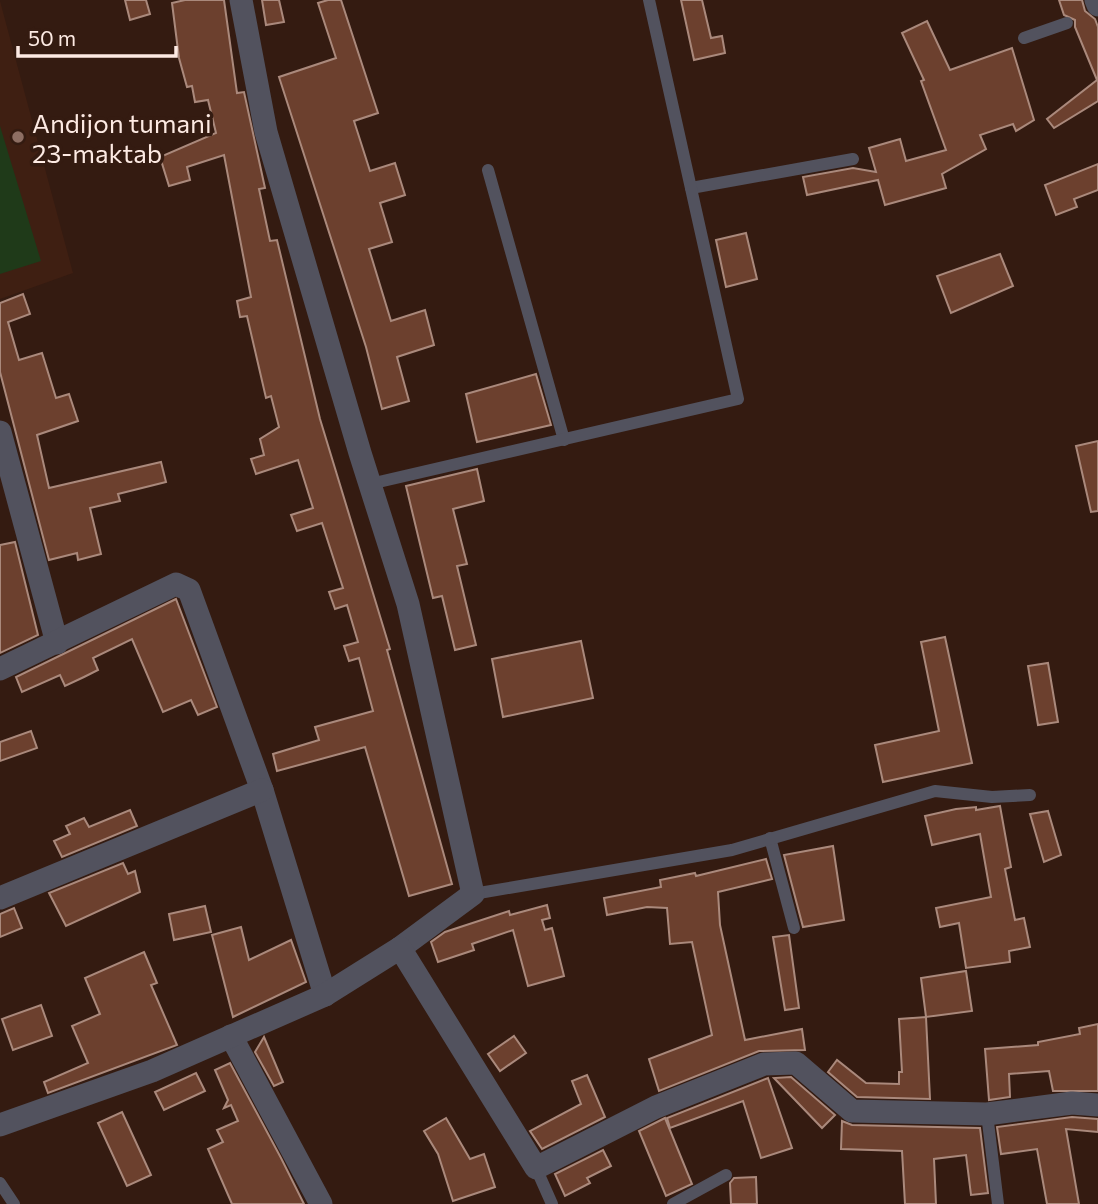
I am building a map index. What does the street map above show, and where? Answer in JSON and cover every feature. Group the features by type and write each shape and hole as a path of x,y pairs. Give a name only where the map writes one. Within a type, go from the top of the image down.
{"street":[{"path":"0,1125 152,1071 325,995 400,948 473,894 408,604 266,132 241,0"},
{"path":"0,432 57,643"},
{"path":"0,669 176,584 184,585 192,597 262,790 325,995"},
{"path":"0,898 262,790"},
{"path":"400,948 536,1168 656,1107 764,1064 796,1063 852,1111 987,1114 1072,1103 1098,1105"},
{"path":"231,1036 321,1204"}],"lane":[{"path":"370,484 738,399 649,0"},
{"path":"1024,38 1067,23"},
{"path":"691,188 853,159"},
{"path":"488,170 564,440"},
{"path":"473,894 732,850 935,791 992,797 1030,795"},
{"path":"770,838 794,928"},
{"path":"987,1114 998,1204"},
{"path":"536,1168 552,1204"},
{"path":"673,1204 726,1175"},
{"path":"0,1183 14,1204"}],"shaded area":[{"name":"Andijon tumani 23-maktab","path":"0,1 73,273 0,299"}],"green space":[{"path":"0,126 41,261 0,274"}],"building":[{"path":"125,0 146,0 150,14 130,20"},
{"path":"185,0 224,0 237,93 244,92 265,188 259,189 270,241 277,240 320,419 390,649 387,650 452,884 409,896 365,747 277,771 273,754 319,740 315,727 373,711 359,658 349,661 344,646 358,642 347,605 335,609 329,592 343,588 322,523 297,531 291,515 313,508 298,460 256,474 251,459 264,455 260,439 279,427 271,396 266,398 247,316 240,317 237,301 251,297 224,155 187,167 190,180 169,186 160,157 216,133 208,100 195,102 192,86 187,87 179,58 172,3"},
{"path":"262,0 279,0 284,22 266,25"},
{"path":"341,0 378,113 354,121 370,171 395,163 405,195 380,203 392,242 369,249 391,321 425,310 434,345 397,357 409,401 382,409 366,347 279,77 336,58 318,3"},
{"path":"681,0 702,0 711,38 722,36 725,53 694,60"},
{"path":"1059,0 1082,0 1085,11 1095,19 1098,27 1098,101 1054,128 1047,119 1097,80 1075,27 1075,20 1064,15"},
{"path":"927,21 950,70 1012,48 1034,120 1016,131 1013,124 980,135 986,149 942,174 946,188 885,205 878,180 807,195 803,177 853,168 876,172 869,148 900,139 906,161 946,150 921,81 924,80 902,33"},
{"path":"1098,164 1098,190 1074,199 1077,207 1056,215 1045,185"},
{"path":"746,233 757,279 726,287 716,240"},
{"path":"1000,254 1013,286 951,313 937,276"},
{"path":"23,294 30,314 8,322 19,360 42,353 56,398 69,394 78,421 37,435 49,488 161,462 166,482 118,494 120,501 90,508 101,554 78,560 77,553 49,560 0,372 0,303"},
{"path":"536,374 551,425 477,442 466,394"},
{"path":"1098,441 1098,511 1091,512 1076,446"},
{"path":"477,469 484,501 453,509 467,564 457,566 476,645 455,650 442,596 433,598 406,486"},
{"path":"15,542 38,635 0,653 0,545"},
{"path":"176,599 217,707 198,715 191,700 163,712 132,639 93,658 98,670 84,677 65,686 60,675 22,692 16,677"},
{"path":"945,637 972,763 883,782 875,745 939,731 921,642"},
{"path":"581,641 593,698 503,717 492,659"},
{"path":"1048,663 1058,722 1038,725 1028,666"},
{"path":"31,731 37,748 0,761 0,742"},
{"path":"1000,806 1011,867 1005,869 1015,920 1024,918 1030,947 1009,951 1010,962 966,968 959,923 940,927 936,908 991,897 980,834 932,845 925,816 956,809 976,807 976,810"},
{"path":"130,810 137,826 62,857 54,841 70,834 66,826 84,818 89,827"},
{"path":"1048,811 1061,855 1044,862 1030,814"},
{"path":"833,846 844,920 803,927 784,855"},
{"path":"766,859 772,879 718,892 720,925 745,1040 802,1029 805,1050 759,1051 659,1091 649,1059 712,1035 692,942 670,944 667,908 647,907 607,915 604,898 661,887 660,880 695,873 696,876"},
{"path":"123,863 128,874 135,871 140,892 66,926 49,893"},
{"path":"547,905 550,918 542,920 545,930 552,928 564,976 528,986 513,930 472,944 474,950 438,962 431,942 445,932 509,911 510,915"},
{"path":"205,906 211,932 174,940 169,914"},
{"path":"14,908 22,928 0,937 0,914"},
{"path":"241,927 249,960 291,940 306,982 233,1017 212,935"},
{"path":"789,935 799,1008 785,1010 773,937"},
{"path":"144,952 157,983 151,985 177,1045 48,1093 44,1082 88,1063 72,1026 100,1014 85,978"},
{"path":"966,971 972,1011 926,1017 921,978"},
{"path":"41,1005 52,1036 13,1050 2,1019"},
{"path":"926,1017 930,1099 857,1097 828,1072 837,1060 866,1083 899,1084 899,1072 902,1072 899,1019"},
{"path":"1098,1024 1098,1091 1053,1091 1049,1071 1009,1074 1010,1097 989,1100 985,1049 1038,1045 1038,1042 1080,1034 1079,1028"},
{"path":"514,1036 526,1053 500,1071 488,1054"},
{"path":"264,1037 283,1082 274,1086 255,1052"},
{"path":"230,1063 304,1204 232,1204 208,1149 223,1142 217,1130 238,1121 231,1105 224,1108 228,1100 215,1070"},
{"path":"196,1073 205,1091 164,1110 155,1092"},
{"path":"587,1075 605,1117 542,1149 530,1131 581,1104 572,1081"},
{"path":"791,1077 835,1115 822,1128 774,1078"},
{"path":"768,1078 792,1148 761,1158 743,1101 670,1128 667,1118"},
{"path":"122,1112 151,1175 127,1186 98,1123"},
{"path":"1072,1117 1098,1119 1098,1132 1066,1129 1079,1204 1047,1204 1037,1149 1001,1154 997,1127"},
{"path":"446,1118 470,1159 484,1154 495,1187 453,1201 438,1154 424,1131"},
{"path":"665,1118 692,1184 666,1196 639,1131"},
{"path":"842,1121 852,1125 980,1128 988,1193 971,1195 966,1155 934,1159 936,1204 905,1204 902,1151 841,1149"},
{"path":"603,1150 611,1166 587,1178 590,1183 565,1196 555,1174"},
{"path":"756,1177 757,1204 731,1204 730,1183 734,1178"}],"place":[{"name":"Andijon tumani 23-maktab","path":"18,137"}]}
